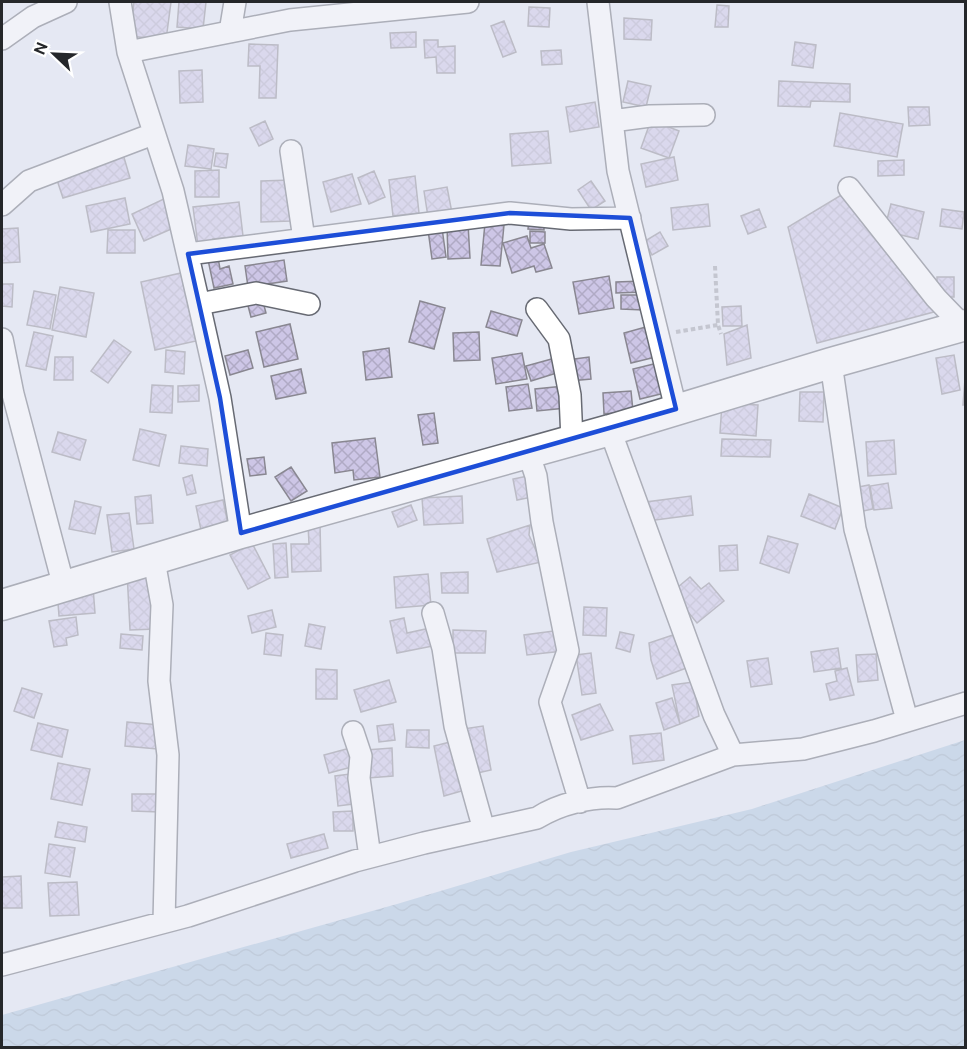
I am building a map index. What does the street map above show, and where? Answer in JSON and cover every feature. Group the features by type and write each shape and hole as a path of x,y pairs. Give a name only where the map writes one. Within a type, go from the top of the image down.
{"main road":[{"path":"2,605 242,533 610,430 831,363 964,326"}],"street":[{"path":"2,39 33,17 66,2"},
{"path":"120,2 128,52 173,191 188,254 220,398 242,533"},
{"path":"230,32 235,2"},
{"path":"128,52 290,20 468,2"},
{"path":"598,2 618,171 676,409"},
{"path":"612,120 650,116 704,115"},
{"path":"2,205 29,181 153,134"},
{"path":"291,152 304,239"},
{"path":"849,188 936,298 964,326"},
{"path":"188,254 510,213 571,219 630,218"},
{"path":"199,304 256,293 309,304"},
{"path":"537,309 559,339 570,395 572,440"},
{"path":"2,339 13,394 64,587"},
{"path":"831,363 855,529 907,720"},
{"path":"610,430 714,715 733,755"},
{"path":"528,452 536,476 542,522 568,651 550,702 580,802"},
{"path":"154,560 162,605 159,681 168,755 164,922"},
{"path":"434,613 443,648 454,726 484,830"},
{"path":"2,965 164,922 370,857 537,818 549,810 580,802 601,797 617,798 733,755 803,749 966,703"},
{"path":"353,732 361,756 360,778 370,857"}],"path":[{"path":"715,266 718,325 722,334"},
{"path":"658,335 718,325"}],"highlighted area":[{"path":"510,213 630,218 676,409 241,533 220,398 188,254"}],"water":[{"path":"965,740 965,1047 2,1047 2,1015 397,904 571,852 752,809"}],"building":[{"path":"134,2 171,2 166,40 130,36"},
{"path":"179,2 206,2 203,29 177,27"},
{"path":"717,5 729,6 728,27 715,27"},
{"path":"529,7 550,8 549,27 528,26"},
{"path":"624,18 652,20 651,40 624,39"},
{"path":"504,21 516,52 503,57 491,26"},
{"path":"416,32 416,47 391,48 390,33"},
{"path":"424,40 438,40 438,47 455,46 455,73 437,73 436,57 425,58"},
{"path":"795,42 816,45 813,68 792,65"},
{"path":"249,44 278,45 276,98 259,98 260,66 248,66"},
{"path":"561,50 562,64 542,65 541,51"},
{"path":"202,70 203,102 180,103 179,71"},
{"path":"628,81 651,86 646,107 623,102"},
{"path":"779,81 850,84 850,102 811,101 810,107 778,106"},
{"path":"595,102 599,127 570,132 566,107"},
{"path":"908,107 929,107 930,125 909,126"},
{"path":"840,113 903,124 897,157 834,146"},
{"path":"651,120 679,131 669,158 641,148"},
{"path":"265,121 273,139 259,146 250,128"},
{"path":"548,131 551,163 512,166 510,134"},
{"path":"188,145 214,149 211,169 185,166"},
{"path":"216,153 228,154 226,168 214,166"},
{"path":"123,154 130,178 63,198 55,174"},
{"path":"674,157 678,180 646,187 641,164"},
{"path":"904,160 904,175 878,176 878,161"},
{"path":"219,170 219,197 195,197 195,171"},
{"path":"374,171 385,197 369,204 358,178"},
{"path":"352,174 361,204 331,212 323,182"},
{"path":"415,176 419,213 393,216 389,180"},
{"path":"291,180 291,221 261,222 261,181"},
{"path":"591,181 605,201 591,210 578,190"},
{"path":"447,187 452,213 428,217 424,191"},
{"path":"848,191 945,309 817,343 788,227"},
{"path":"170,196 178,226 144,241 132,214"},
{"path":"125,198 130,224 91,232 86,206"},
{"path":"239,202 243,236 213,239 214,244 198,246 193,207"},
{"path":"708,204 710,226 673,230 671,208"},
{"path":"891,204 924,212 918,239 884,231"},
{"path":"759,209 766,227 748,234 741,216"},
{"path":"942,209 964,212 962,229 940,226"},
{"path":"529,219 544,220 544,230 528,229"},
{"path":"485,223 504,225 500,266 481,265"},
{"path":"468,224 470,258 448,259 447,225"},
{"path":"18,228 20,262 2,263 2,229"},
{"path":"442,228 446,257 432,259 428,230"},
{"path":"108,230 135,230 135,253 107,253"},
{"path":"530,231 545,232 545,243 530,243"},
{"path":"660,232 668,246 652,255 645,241"},
{"path":"527,236 531,248 544,244 552,268 536,272 534,266 512,273 503,243"},
{"path":"217,252 220,269 229,266 233,284 214,288 207,255"},
{"path":"284,260 287,281 248,287 245,266"},
{"path":"181,273 196,341 155,350 141,282"},
{"path":"609,276 614,308 579,314 573,282"},
{"path":"937,277 954,277 954,297 937,297"},
{"path":"643,281 644,292 616,293 616,282"},
{"path":"2,284 13,284 12,307 2,306"},
{"path":"60,287 94,293 86,337 52,330"},
{"path":"34,291 56,295 50,329 27,325"},
{"path":"621,295 643,295 643,310 621,309"},
{"path":"262,298 266,313 251,317 247,302"},
{"path":"420,301 445,308 434,349 409,342"},
{"path":"741,306 742,326 723,326 722,307"},
{"path":"491,311 522,320 517,336 486,327"},
{"path":"290,324 298,359 264,367 256,332"},
{"path":"653,325 660,356 631,363 624,333"},
{"path":"747,325 751,358 727,365 724,334"},
{"path":"34,332 53,336 46,370 26,366"},
{"path":"479,332 480,360 454,361 453,333"},
{"path":"114,340 131,352 108,383 91,371"},
{"path":"389,348 392,377 366,380 363,352"},
{"path":"166,350 185,352 184,374 165,372"},
{"path":"248,350 253,368 230,375 225,356"},
{"path":"522,353 527,379 496,384 492,358"},
{"path":"954,355 960,390 942,394 936,358"},
{"path":"55,357 73,357 73,380 54,380"},
{"path":"559,357 563,371 531,381 526,366"},
{"path":"589,357 591,379 570,381 567,360"},
{"path":"662,362 669,392 640,399 633,369"},
{"path":"966,366 966,405 963,405"},
{"path":"301,369 306,393 276,399 271,376"},
{"path":"528,384 532,408 509,411 506,387"},
{"path":"152,385 173,386 172,413 150,412"},
{"path":"199,385 199,401 178,402 178,386"},
{"path":"564,386 566,408 537,411 535,389"},
{"path":"631,391 633,411 604,414 603,393"},
{"path":"800,392 824,392 823,422 799,421"},
{"path":"722,403 758,405 756,436 720,433"},
{"path":"434,413 438,443 423,445 418,415"},
{"path":"140,429 166,435 159,466 133,460"},
{"path":"58,432 86,440 80,460 52,452"},
{"path":"375,438 380,477 354,480 353,470 335,473 332,443"},
{"path":"722,439 771,440 770,457 721,456"},
{"path":"894,440 896,474 868,476 866,442"},
{"path":"181,446 208,449 207,466 179,463"},
{"path":"264,457 266,474 250,476 247,459"},
{"path":"291,467 307,491 291,501 275,477"},
{"path":"192,475 196,493 187,495 183,478"},
{"path":"533,475 537,496 517,500 513,479"},
{"path":"888,483 892,508 874,510 870,486"},
{"path":"869,485 873,509 858,512 853,488"},
{"path":"809,494 843,508 835,529 801,516"},
{"path":"151,495 153,523 137,524 135,497"},
{"path":"462,496 463,523 424,525 422,498"},
{"path":"691,496 693,515 648,521 646,502"},
{"path":"223,500 228,524 201,530 196,506"},
{"path":"75,501 101,507 95,534 69,529"},
{"path":"411,505 417,520 398,527 392,512"},
{"path":"129,513 134,549 112,552 107,515"},
{"path":"320,523 321,571 292,572 291,544 309,544 308,524"},
{"path":"530,525 529,535 541,562 497,572 487,539"},
{"path":"768,536 798,544 789,573 760,563"},
{"path":"252,543 270,578 248,589 230,555"},
{"path":"286,543 288,577 275,578 273,544"},
{"path":"737,545 738,570 720,571 719,546"},
{"path":"153,571 156,629 130,630 127,572"},
{"path":"468,572 468,593 442,593 441,573"},
{"path":"428,574 431,605 396,608 394,577"},
{"path":"690,577 701,589 709,583 724,601 697,623 672,592"},
{"path":"93,587 95,613 59,616 57,590"},
{"path":"584,607 607,608 606,636 583,635"},
{"path":"272,610 276,627 252,633 248,616"},
{"path":"76,617 78,635 66,638 67,645 54,647 49,621"},
{"path":"404,618 407,633 435,627 438,645 397,653 390,621"},
{"path":"309,624 325,627 321,649 305,646"},
{"path":"453,630 486,631 485,653 453,653"},
{"path":"561,630 563,651 527,655 524,635"},
{"path":"620,632 634,635 630,652 616,648"},
{"path":"266,633 283,635 281,656 264,654"},
{"path":"121,634 143,636 142,650 120,648"},
{"path":"676,634 689,667 657,679 649,643"},
{"path":"838,648 841,668 814,672 811,652"},
{"path":"591,653 596,693 582,695 576,655"},
{"path":"876,654 878,680 858,682 856,655"},
{"path":"768,658 772,684 751,687 747,661"},
{"path":"847,668 854,695 830,700 826,684 837,681 835,671"},
{"path":"316,669 337,670 337,699 316,699"},
{"path":"389,680 396,702 361,712 354,690"},
{"path":"693,682 699,716 680,724 672,685"},
{"path":"22,688 42,694 34,718 14,711"},
{"path":"672,698 680,724 664,730 656,703"},
{"path":"600,704 613,730 581,740 572,715"},
{"path":"127,722 159,725 157,749 125,746"},
{"path":"38,723 68,730 62,757 31,750"},
{"path":"393,724 395,740 379,742 377,726"},
{"path":"483,726 491,770 468,775 456,730"},
{"path":"407,730 429,730 429,748 406,747"},
{"path":"661,733 664,760 633,764 630,736"},
{"path":"458,740 472,788 444,796 434,746"},
{"path":"354,747 359,765 329,773 324,755"},
{"path":"392,748 393,776 368,778 366,750"},
{"path":"58,763 90,769 82,805 51,799"},
{"path":"350,774 353,804 338,806 335,776"},
{"path":"132,794 160,794 160,812 132,811"},
{"path":"353,811 353,831 334,831 333,812"},
{"path":"58,822 87,827 85,842 55,837"},
{"path":"324,834 328,848 291,858 287,844"},
{"path":"49,844 75,848 70,877 45,873"},
{"path":"21,876 22,908 2,908 2,877"},
{"path":"77,882 79,915 50,916 48,883"}]}
